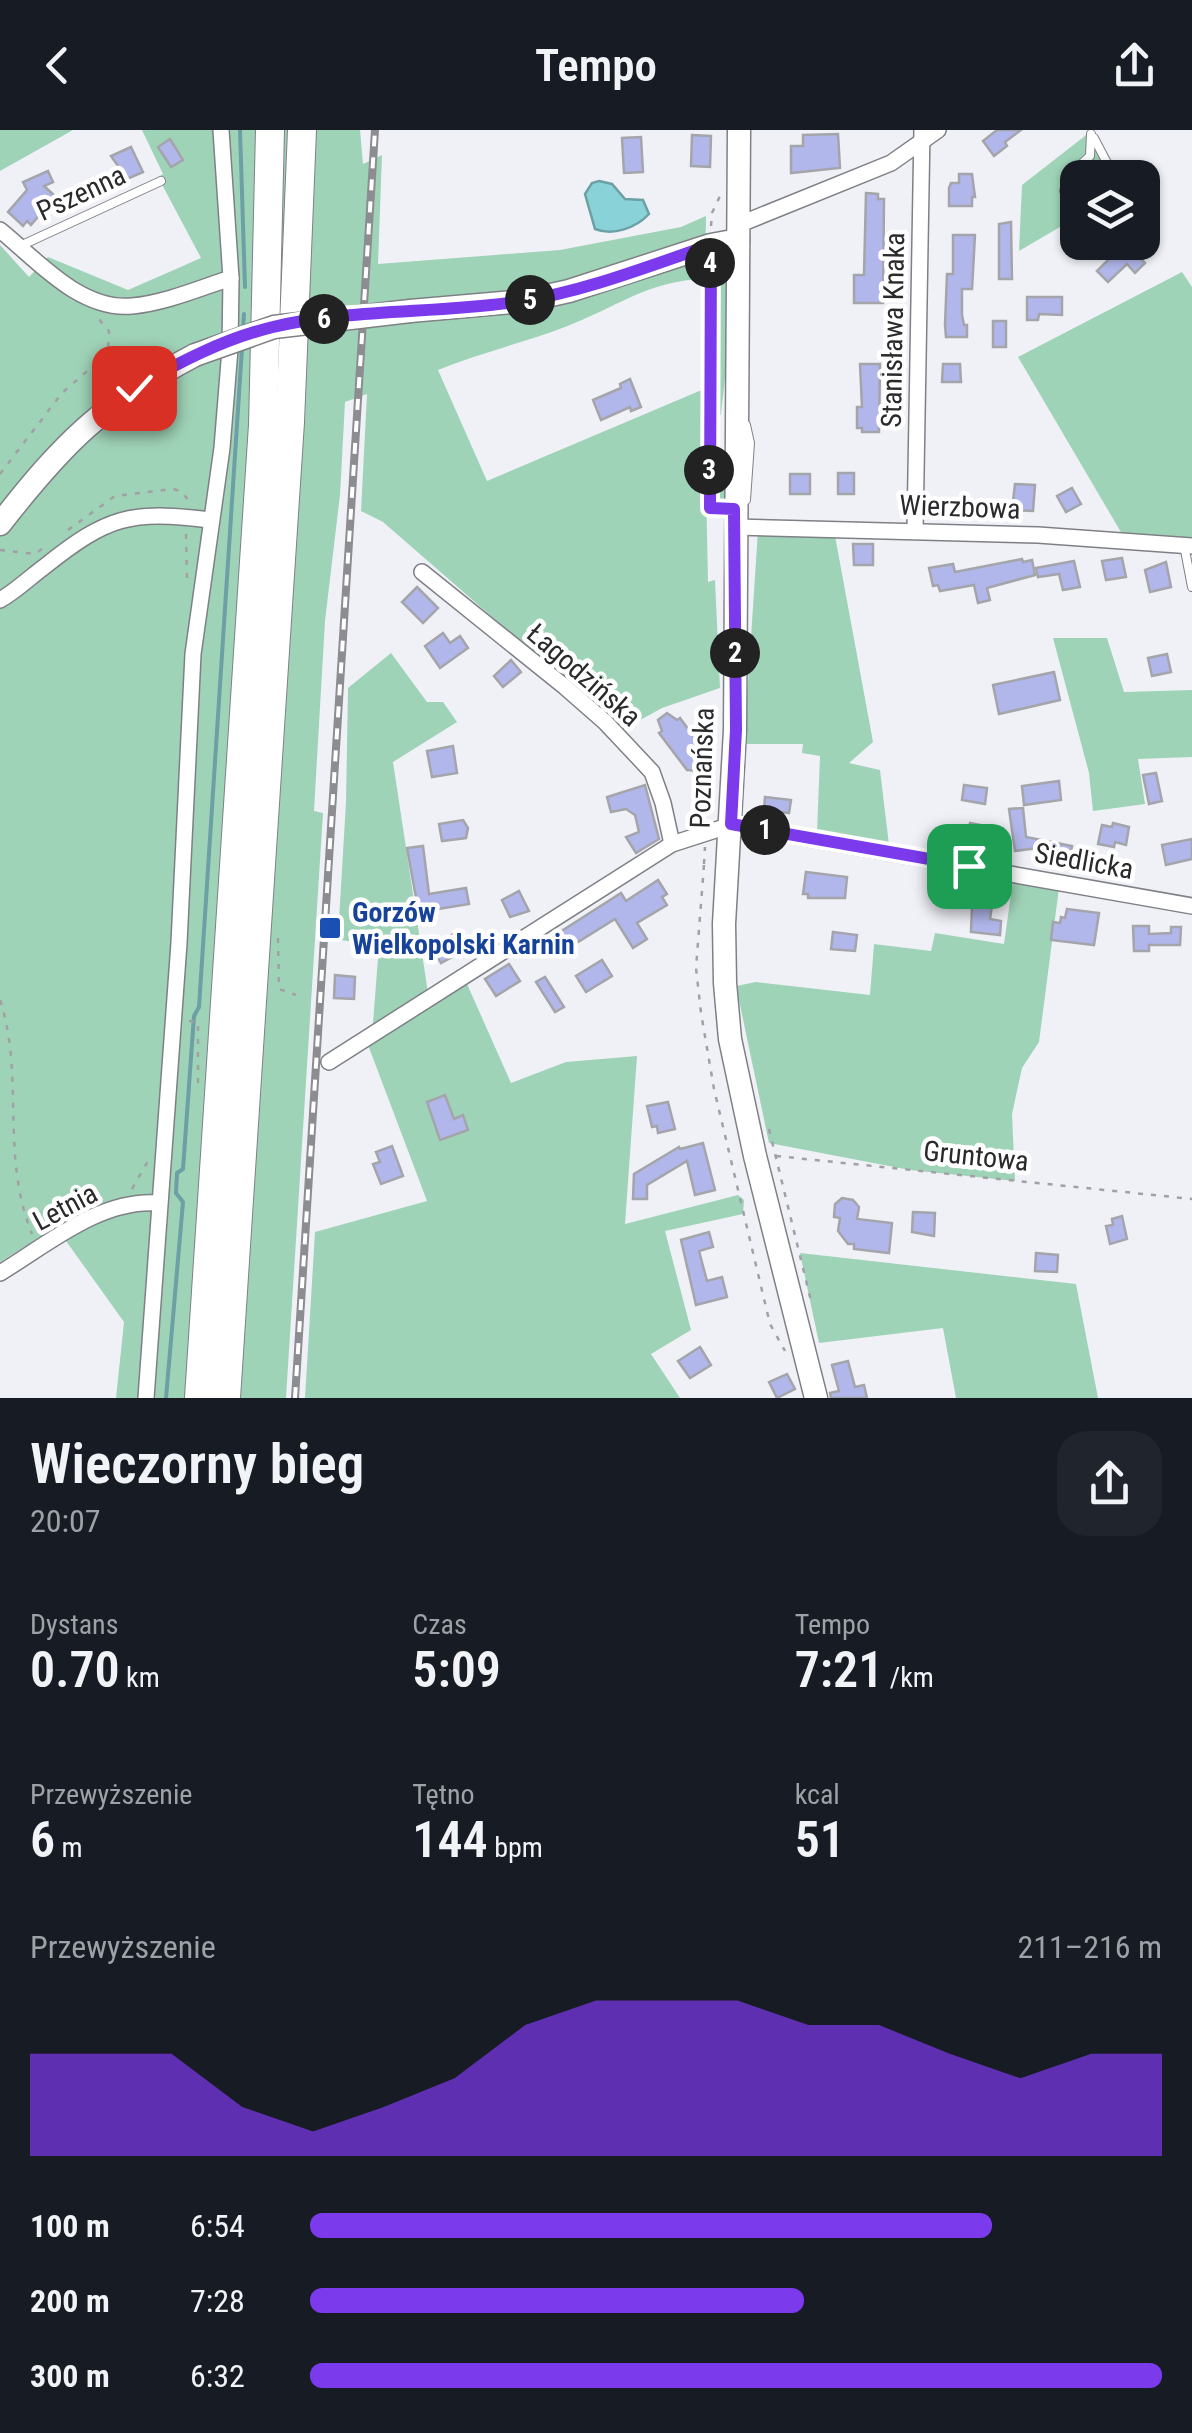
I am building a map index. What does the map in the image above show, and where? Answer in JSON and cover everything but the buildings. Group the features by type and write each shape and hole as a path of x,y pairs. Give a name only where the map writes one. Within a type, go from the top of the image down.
{"highway":[{"path":"266,579 264,425 270,130"},
{"path":"226,1398 252,799 266,579 294,353 302,130"},
{"path":"199,1398 252,799"}],"main road":[{"name":"Poznańska","path":"739,130 734,518 736,730 724,924 726,1002 730,1039 766,1156 816,1398"},
{"path":"0,524 66,443 99,413 134,388 195,355 274,327 329,318 524,301 609,279 738,232"}],"street":[{"path":"146,1398 179,944 188,713 198,600 222,448 230,349 222,130"},
{"path":"738,232 890,164 922,136 938,130"},
{"name":"Stanisława Knaka","path":"915,530 922,136"},
{"path":"0,230 75,290 112,305 134,306 230,278"},
{"path":"0,600 110,523 136,515 210,520"},
{"name":"Wierzbowa","path":"734,518 1188,546"},
{"name":"Łagodzińska","path":"422,572 565,687 652,772 664,803 672,844"},
{"path":"330,1062 672,844 731,824"},
{"name":"Siedlicka","path":"731,824 1192,906"},
{"name":"Letnia","path":"0,1273 101,1212 144,1202 160,1203"}],"lane":[{"path":"1090,132 1106,160"},
{"path":"1086,160 1090,156 1090,132"},
{"name":"Pszenna","path":"20,246 161,181"},
{"name":"Wierzbowa","path":"1188,546 1192,587"},
{"path":"266,579 260,670 266,579"},
{"path":"252,799 258,707 252,799"}],"path":[{"path":"724,189 712,212 708,444 710,508 734,518"},
{"path":"0,474 62,393 108,353 109,331 93,314"},
{"path":"709,416 718,416"},
{"path":"708,444 718,444"},
{"path":"67,531 115,496 172,489 187,496 188,581"},
{"path":"0,550 35,554 51,542"},
{"path":"278,932 281,990 296,995"},
{"path":"0,1000 8,1026 12,1158 20,1206 38,1250"},
{"path":"190,1021 196,1022"},
{"path":"767,1122 766,1156 814,1315"},
{"path":"128,1196 154,1150"},
{"name":"Gruntowa","path":"766,1156 1192,1199"}],"green space":[{"path":"0,130 73,130 0,171"},
{"path":"142,130 360,130 363,164 382,155 378,264 560,250 681,227 706,216 705,279 649,290 565,327 438,370 487,481 704,389 708,582 715,580 720,688 662,708 622,730 383,522 361,511 367,394 345,402 340,495 325,621 314,811 323,813 286,1398 116,1398 124,1322 56,1227 0,1262 0,245 29,277 48,257 128,290 201,258 158,177 163,174"},
{"path":"1090,132 1111,160 1060,160 1060,227 1019,251 1022,185"},
{"path":"715,262 725,273 729,300 721,415 713,414"},
{"path":"1182,272 1192,287 1192,545 1125,539 1018,357"},
{"path":"712,446 720,446 727,505 713,500"},
{"path":"833,525 873,742 849,763 880,770 889,845 817,832 820,756 802,753 803,744 744,744 758,530"},
{"path":"1053,638 1107,638 1124,692 1192,690 1192,757 1138,759 1145,804 1093,811 1089,773"},
{"path":"391,653 427,702 443,702 457,722 393,762 428,993 463,975 511,1083 566,1062 637,1056 625,1224 738,1195 744,1200 743,1214 665,1231 691,1330 651,1354 680,1398 305,1398 315,1232 427,1201 365,1037 373,1023 379,945 340,940 348,688"},
{"path":"1013,880 1059,888 1039,1042 1022,1068 1012,1114 1015,1181 910,1170 769,1143 736,986 756,982 870,995 874,944 931,951 935,933 1004,944"},
{"path":"800,1253 1076,1284 1098,1398 956,1398 943,1328 819,1343"}],"water":[{"path":"592,183 612,184 625,199 643,200 649,214 624,229 595,229 585,194"}],"waterway":[{"path":"240,130 245,287"},
{"path":"243,328 244,314"},
{"path":"166,1398 183,1202 176,1193 177,1173 183,1169 194,1016 199,1007 242,348"}],"railway":[{"path":"295,1398 375,130"}],"place":[{"name":"Gorzów Wielkopolski Karnin","path":"330,928"}],"route":[{"path":"134,388 190,357 274,327 329,318 524,301 569,291 711,245 710,508 734,509 736,730 731,824 969,866"}]}
